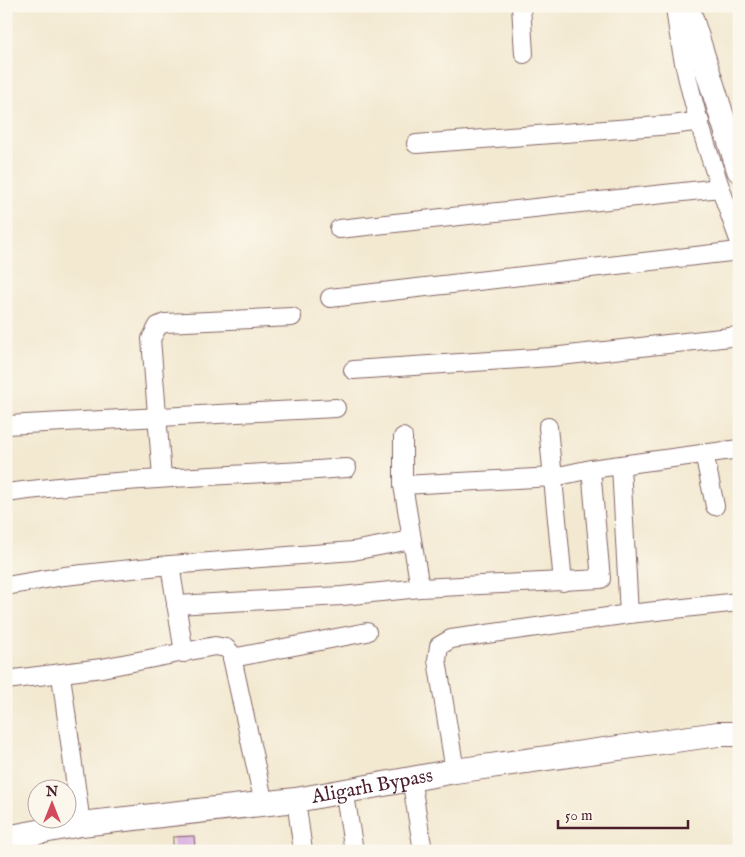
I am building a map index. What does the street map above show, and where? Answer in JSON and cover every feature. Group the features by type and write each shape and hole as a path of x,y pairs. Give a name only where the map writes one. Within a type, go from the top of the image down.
{"main road":[{"path":"687,6 739,170"},
{"name":"Aligarh Bypass","path":"6,838 80,824 296,800 344,789 455,771 708,736 739,734"}],"street":[{"path":"521,6 524,54"},
{"path":"674,6 678,36 700,121 720,188 739,240"},
{"path":"416,144 672,125 700,121"},
{"path":"340,229 720,188"},
{"path":"330,298 739,251"},
{"path":"162,477 151,339 158,326 165,323 292,318"},
{"path":"352,370 551,357 739,336"},
{"path":"6,425 336,408"},
{"path":"548,426 563,582"},
{"path":"403,437 403,485 420,588"},
{"path":"403,485 554,476 704,452 739,449"},
{"path":"704,452 716,506"},
{"path":"621,466 629,614"},
{"path":"6,493 77,484 162,477 209,477 347,468"},
{"path":"176,606 342,596 420,588 601,580 591,469"},
{"path":"6,586 64,576 170,565 353,551 411,540"},
{"path":"170,565 184,653"},
{"path":"455,771 437,660 439,646 451,639 629,614 739,602"},
{"path":"232,658 367,632"},
{"path":"6,680 60,675 184,653 226,648 232,658 264,804"},
{"path":"60,675 80,824"},
{"path":"411,778 424,851"},
{"path":"344,789 354,851"},
{"path":"296,800 304,851"}],"building":[{"path":"194,836 195,851 173,851 173,837"}]}
